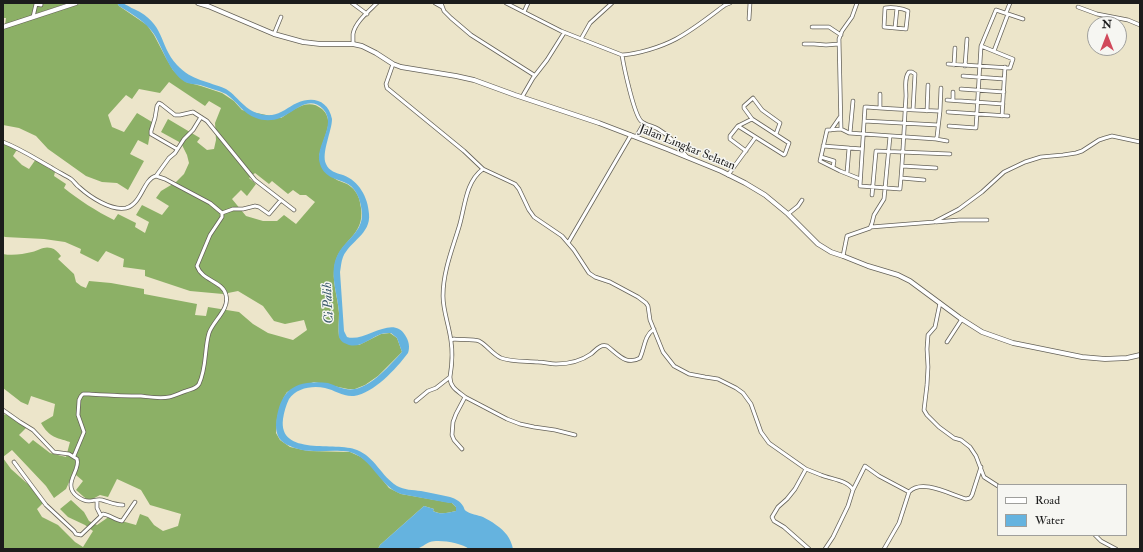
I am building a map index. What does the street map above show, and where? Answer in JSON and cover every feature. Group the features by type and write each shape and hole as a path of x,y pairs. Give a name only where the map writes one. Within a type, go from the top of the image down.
{"street":[{"path":"33,17 36,4 40,6 42,3"},
{"path":"3,27 76,3"},
{"name":"Jalan Lingkar Selatan","path":"198,3 274,34 303,42 339,45 353,44 362,46 393,64 409,69 474,80 600,123 688,157 746,183 765,195 788,214 818,244 831,252 910,281 982,332 1013,344 1082,357 1105,359 1127,358 1140,355"},
{"path":"352,3 367,14"},
{"path":"353,44 353,33 359,22 377,3"},
{"path":"435,3 442,5 444,11 471,34 534,75"},
{"path":"506,3 564,33 622,55 629,55 648,50 676,39 730,3"},
{"path":"524,12 528,3"},
{"path":"581,39 590,23 612,3"},
{"path":"749,19 750,3"},
{"path":"841,129 839,44 845,25 852,17 858,3 854,3"},
{"path":"895,28 899,9 903,3"},
{"path":"994,51 1010,3"},
{"path":"887,7 908,11 906,29 895,28 884,27 885,8 887,7"},
{"path":"1078,7 1097,14 1128,20 1140,25"},
{"path":"949,126 976,128 981,46 996,10 1023,20"},
{"path":"274,34 281,17"},
{"path":"812,27 829,27 841,35"},
{"path":"522,97 534,75 547,60 564,33"},
{"path":"965,66 967,39"},
{"path":"804,44 839,44"},
{"path":"948,64 1010,68 1013,59 981,46"},
{"path":"954,65 955,48"},
{"path":"622,55 637,116 642,122 665,133 688,157"},
{"path":"393,64 386,84 387,88 464,151 483,169 515,184 534,217 562,236 589,273 610,282 646,303 648,306 650,320 663,352 674,366 689,374 705,378 718,379 736,388 743,393 751,404 761,432 770,443 806,468 820,475 845,483 851,487 852,490"},
{"path":"1002,116 1005,68"},
{"path":"913,110 915,74 908,72 906,76 906,97 905,109 902,152 902,166 900,189 860,186 865,108 880,108 905,109 913,110 928,110 940,111"},
{"path":"963,76 1004,79"},
{"path":"928,86 928,110"},
{"path":"936,139 940,111 941,88"},
{"path":"961,89 1004,92"},
{"path":"953,100 954,92"},
{"path":"880,94 880,108"},
{"path":"906,97 914,97"},
{"path":"738,126 784,155 789,143 752,118 744,108 753,98 762,110 780,122 776,134"},
{"path":"947,100 1003,104"},
{"path":"850,133 853,101"},
{"path":"177,149 151,134 156,118 157,104 159,103 175,115 192,112 207,121 255,180 294,210"},
{"path":"948,112 1008,116"},
{"path":"3,142 19,149 71,179 86,193 106,205 118,209 131,206 138,199 151,178 156,176 184,139 193,130 201,117"},
{"path":"831,130 840,117"},
{"path":"746,151 730,139 730,136 738,126 752,118"},
{"path":"864,121 938,125"},
{"path":"636,137 644,123"},
{"path":"860,178 821,162 826,131 841,129 844,132 850,133 947,141"},
{"path":"568,243 631,136"},
{"path":"871,226 874,215 884,199 890,136"},
{"path":"934,222 959,209 1004,172 1025,162 1041,157 1076,153 1082,151 1099,140 1112,136 1140,142"},
{"path":"728,175 755,138"},
{"path":"823,146 862,149"},
{"path":"846,173 849,148"},
{"path":"872,195 876,151 950,154"},
{"path":"821,158 834,160 833,167"},
{"path":"902,166 936,168"},
{"path":"483,169 478,173 468,193 460,226 446,270 443,294 453,361 450,382 453,387 465,397 507,419 520,424 574,435"},
{"path":"156,176 165,178 210,204 222,213"},
{"path":"901,178 924,180"},
{"path":"222,213 233,209 243,209 255,206 269,214 281,200"},
{"path":"788,214 801,203 802,200"},
{"path":"74,456 84,432 78,410 79,400 83,394 161,398 175,395 198,386 206,362 210,332 213,324 225,308 226,296 223,288 202,275 198,271 197,266 210,235 222,217 222,213"},
{"path":"842,256 847,236 871,226 959,220 987,220"},
{"path":"940,303 935,326 928,334 928,367 924,410 939,427 970,447 976,456 984,477 997,485"},
{"path":"947,342 962,319"},
{"path":"451,340 478,341 491,349 495,355 512,360 566,364 589,356 600,346 604,345 625,360 632,361 640,358 642,348 654,328"},
{"path":"416,401 428,391 436,388 450,377"},
{"path":"462,449 454,440 452,435 453,422 465,397"},
{"path":"3,410 33,430 54,452 74,456 77,459 78,463 70,486 76,496 86,501 97,500 116,505 124,505"},
{"path":"14,462 46,505 76,534 81,535 103,514 122,522 135,502"},
{"path":"825,549 833,537 848,506 852,490 865,466 883,479 909,492"},
{"path":"884,549 899,523 909,492 914,488 924,486 963,499 969,499 972,495 981,467"},
{"path":"806,468 795,489 778,507 772,517 774,521 784,527 809,549"},
{"path":"97,500 97,508 101,516"},
{"path":"1096,536 1101,541 1116,549"}],"green space":[{"path":"3,3 68,3 5,25 6,18 3,18"},
{"path":"83,3 117,3 119,6 147,25 173,70 186,82 222,93 234,101 242,110 281,118 296,108 306,104 311,104 317,106 325,112 328,124 319,159 334,178 347,184 357,193 361,208 361,217 356,232 342,249 335,264 334,282 339,313 339,337 359,345 381,334 390,333 397,338 402,352 378,376 365,385 355,389 314,382 287,392 277,418 276,433 280,440 290,447 308,451 350,452 369,463 389,488 401,494 452,503 456,507 456,511 439,513 433,511 434,509 424,506 380,545 378,549 3,549 3,458 11,469 30,486 44,502 37,509 42,517 58,525 75,542 83,547 93,531 85,525 68,517 60,509 71,500 84,512 89,521 97,525 110,516 136,525 140,514 148,517 154,525 163,531 178,526 181,514 150,505 141,490 117,479 108,497 100,495 89,501 76,490 83,481 76,475 70,480 66,489 54,498 46,486 12,450 3,457 3,414 13,417 27,427 19,435 29,444 33,440 50,453 66,457 70,442 50,434 41,423 53,416 55,404 31,396 28,405 21,402 3,388 3,254 18,254 44,248 51,248 61,256 58,259 74,274 76,282 86,288 89,281 144,289 144,294 197,304 195,315 206,316 208,307 239,312 253,324 268,333 293,340 307,330 304,320 285,324 274,321 263,306 238,291 223,294 190,291 145,276 145,270 123,267 124,259 106,251 98,262 80,253 81,249 65,242 3,236 3,143 18,148 13,156 22,165 29,169 36,159 55,172 54,176 66,184 64,188 82,201 114,220 118,214 136,223 135,227 145,233 149,222 136,215 142,205 162,215 169,206 156,198 161,191 176,182 184,174 189,163 181,143 161,132 168,119 200,138 197,142 207,150 214,149 216,140 215,123 221,108 209,101 205,106 169,82 160,93 139,89 132,99 126,95 108,115 112,127 124,132 137,113 152,122 148,145 138,140 130,154 144,161 128,190 117,183 102,182 86,176 48,149 36,136 19,128 3,125 3,29","holes":["255,173 269,184 272,181 288,194 293,190 300,195 306,195 315,202 296,224 284,215 277,221 263,221 246,216 232,199 241,190 247,196 256,184 249,178"]}],"water":[{"path":"117,3 126,5 152,21 171,57 183,70 194,78 231,92 253,112 264,115 272,115 303,101 309,100 319,101 323,104 330,113 332,119 325,154 326,164 333,171 354,181 365,196 369,214 367,227 346,251 341,264 340,272 344,331 347,337 354,338 386,328 393,327 400,329 405,335 409,346 408,353 384,379 362,394 350,396 320,387 305,388 296,392 289,399 285,409 283,419 284,431 290,439 299,443 357,450 369,457 391,482 397,486 456,499 461,503 466,511 483,517 502,530 509,538 513,549 469,549 456,543 434,541 416,549 378,549 380,545 424,506 441,513 456,511 456,507 452,503 401,494 393,490 381,479 365,460 358,455 345,451 302,450 287,444 279,438 276,425 278,410 284,397 293,388 307,383 318,382 328,383 341,388 355,389 368,384 402,352 397,338 391,333 381,334 361,344 353,346 344,343 339,337 339,313 334,283 335,261 341,249 360,225 362,220 361,205 354,190 348,184 325,173 320,164 320,150 328,122 327,115 323,109 312,103 306,104 285,116 271,120 262,120 247,114 226,94 200,85 190,84 179,77 170,66 158,40 151,30 143,22 119,6"}],"water label":[{"name":"Ci Palih","path":"329,303"}]}
